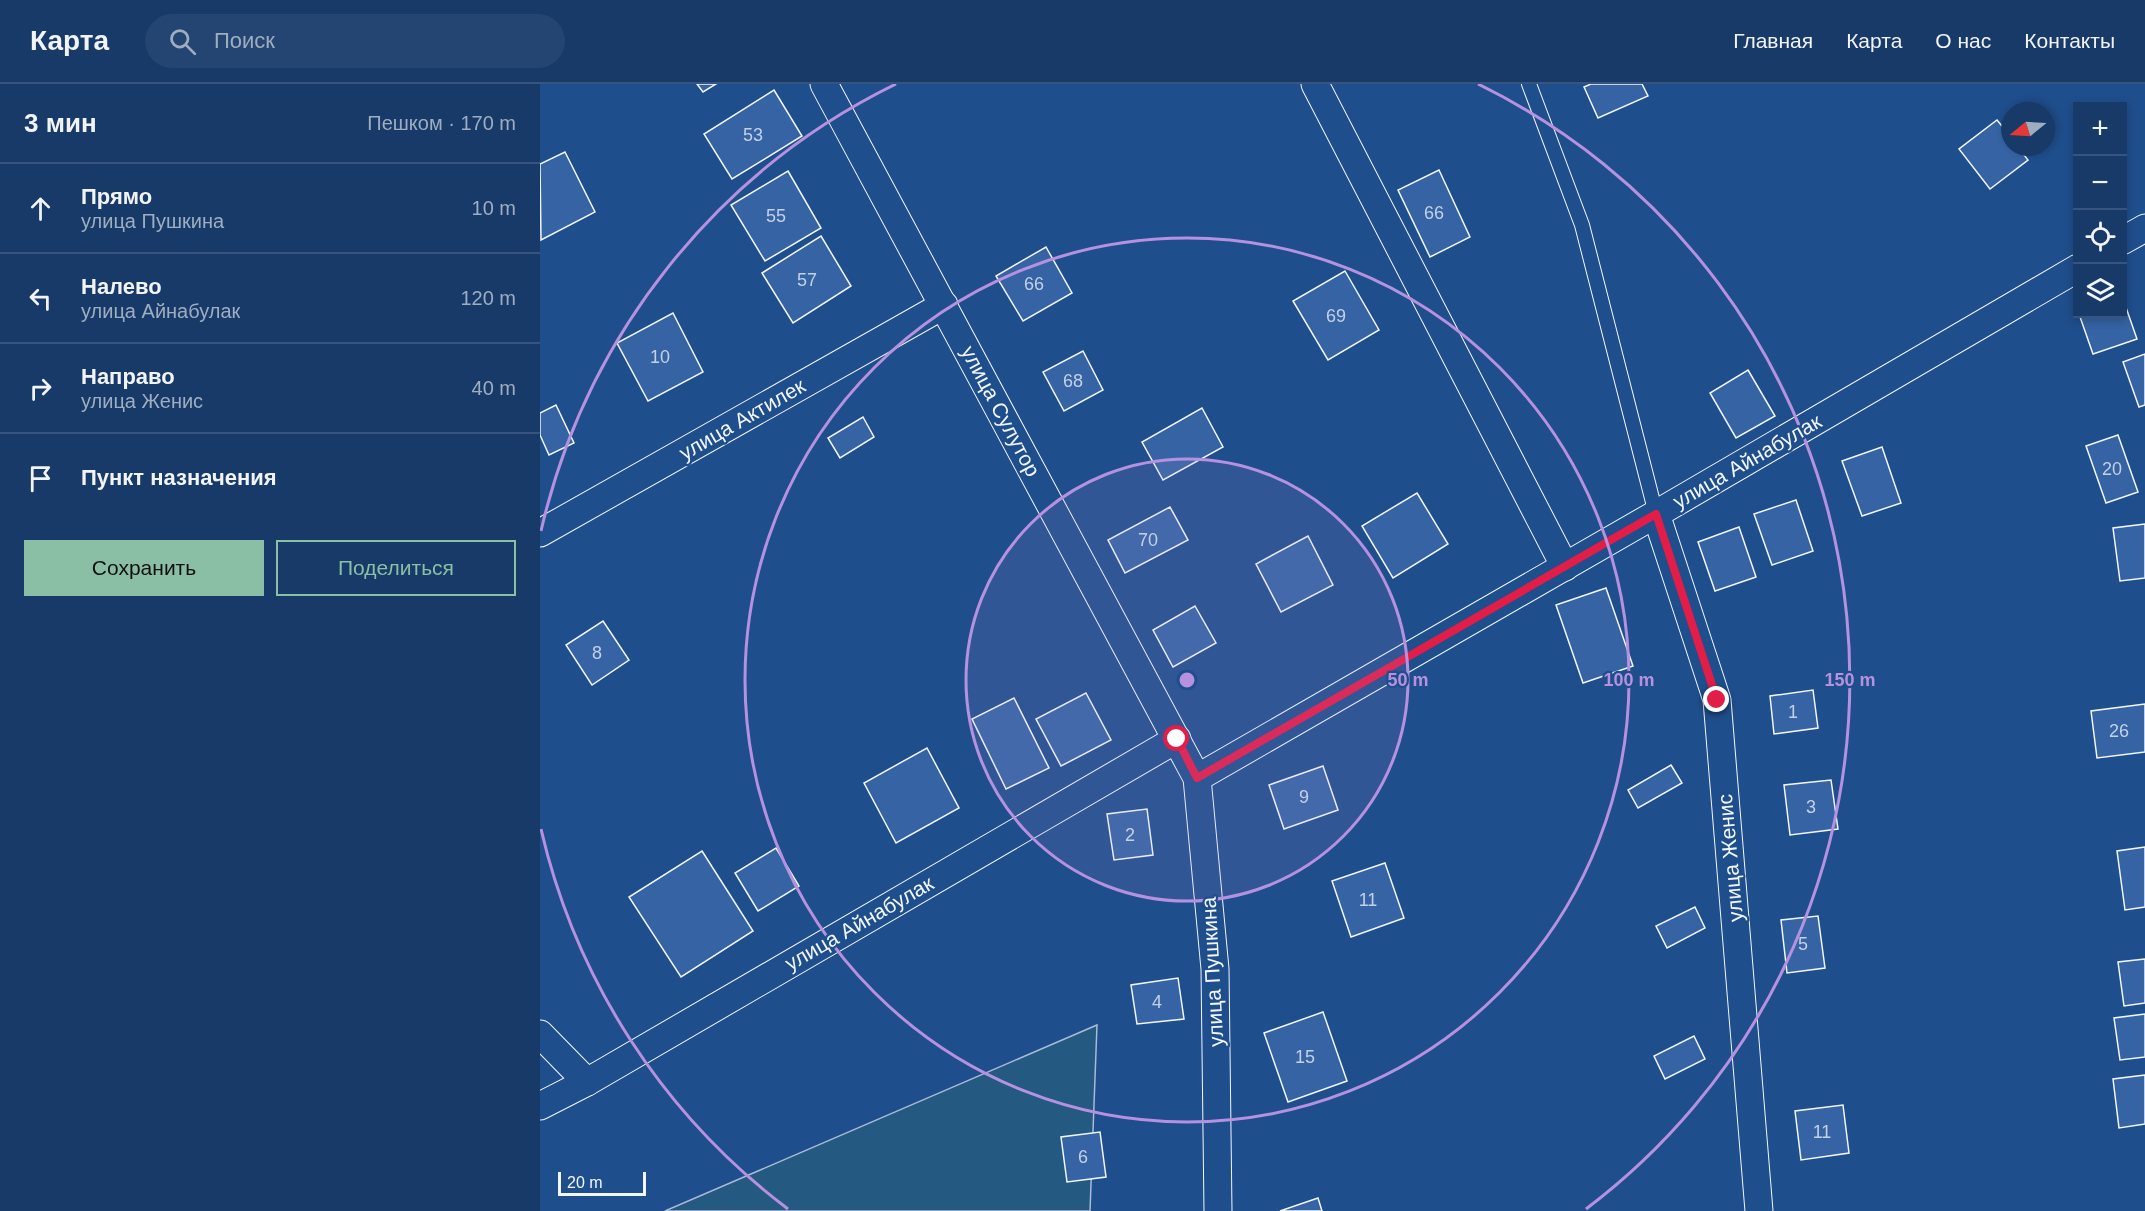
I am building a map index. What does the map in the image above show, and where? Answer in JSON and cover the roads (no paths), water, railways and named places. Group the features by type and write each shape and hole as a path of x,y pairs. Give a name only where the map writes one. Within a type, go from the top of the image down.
{"street":[{"name":"улица Сулутор","path":"824,84 1177,739"},
{"path":"1315,84 1565,567"},
{"path":"2127,239 2145,228"},
{"name":"улица Айнабулак","path":"1197,778 2073,271"},
{"name":"улица Актилек","path":"540,533 944,305"},
{"name":"улица Женис","path":"1656,514 1717,700 1760,1211"},
{"name":"улица Айнабулак","path":"540,1106 587,1082 1177,739"},
{"name":"улица Пушкина","path":"1177,739 1197,778 1215,969 1218,1211"},
{"path":"540,1034 587,1082"}],"lane":[{"path":"1529,84 1582,225 1656,514"}]}
